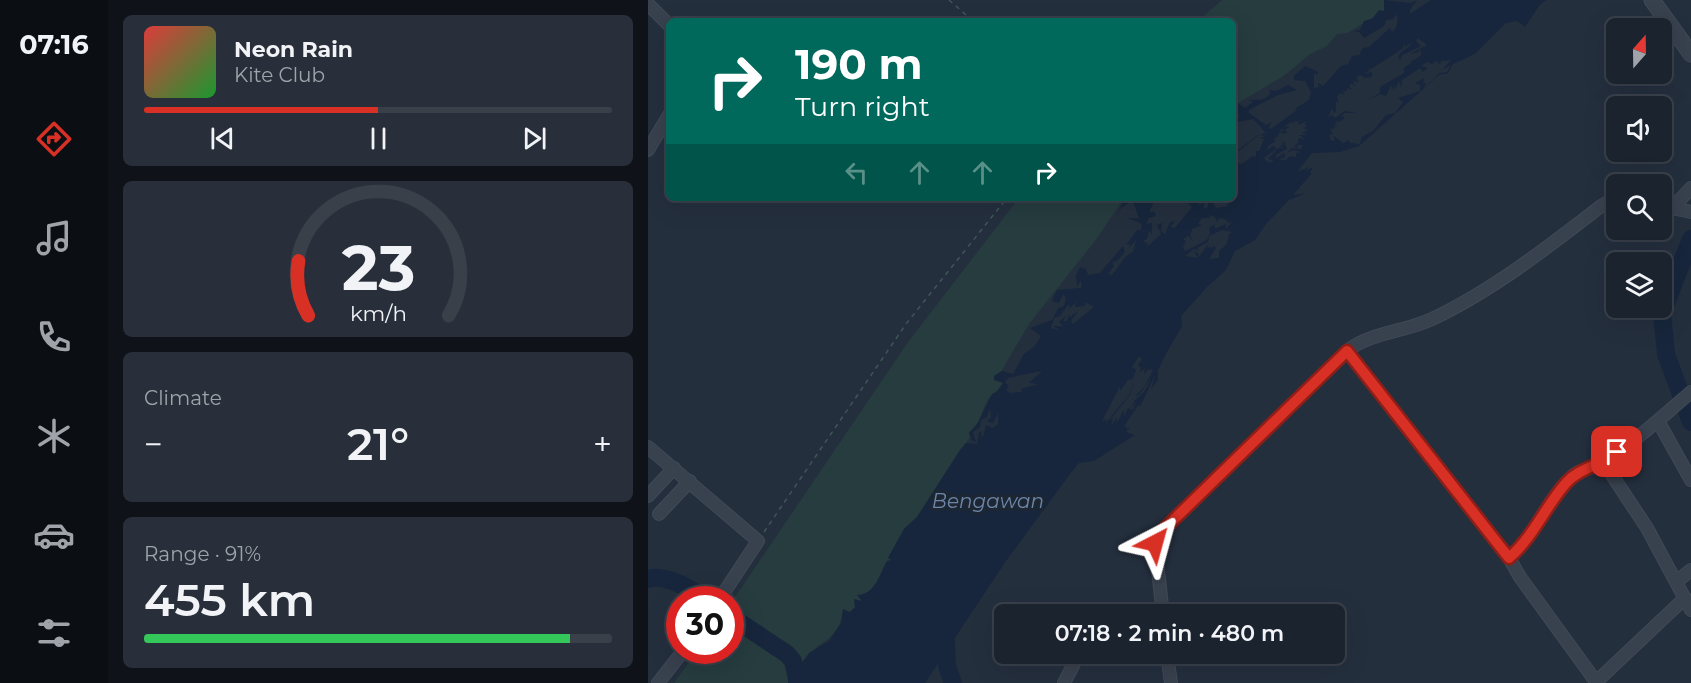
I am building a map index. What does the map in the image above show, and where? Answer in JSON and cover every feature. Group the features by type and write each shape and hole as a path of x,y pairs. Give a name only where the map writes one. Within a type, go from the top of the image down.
{"street":[{"path":"1652,0 1691,54"},
{"path":"648,4 666,22"},
{"path":"648,150 666,120"},
{"path":"1672,204 1691,188"},
{"path":"1161,604 1155,543 1159,534 1347,351 1368,339 1429,321 1470,300 1606,204"},
{"path":"1672,209 1691,212"},
{"path":"1347,351 1509,558 1520,577 1596,682 1688,604 1647,528 1604,463"},
{"path":"1509,558 1525,544 1565,484 1577,472 1604,463 1691,392"},
{"path":"1658,421 1691,480"},
{"path":"648,447 758,541 728,586"},
{"path":"648,496 674,468"},
{"path":"659,514 690,481"},
{"path":"1676,582 1691,570"},
{"path":"658,683 673,664"},
{"path":"1064,683 1074,664"},
{"path":"1168,664 1171,683"}],"path":[{"path":"949,0 970,18"},
{"path":"758,541 906,324 1005,201"}],"green space":[{"path":"1222,0 1384,0 1384,11 1347,33 1337,34 1327,46 1310,54 1285,75 1236,104 1236,18 1201,18"},
{"path":"1017,201 1122,201 1095,241 1029,324 1001,372 998,373 1003,383 986,402 979,420 969,432 970,437 917,517 904,529 889,557 892,560 887,561 873,587 859,596 862,601 854,601 856,607 850,612 842,613 840,624 834,633 810,653 788,683 674,683 688,664 744,664 743,586 908,342"}],"water":[{"name":"Bengawan","path":"1384,0 1411,3 1417,0 1410,14 1431,0 1546,0 1539,6 1525,27 1517,21 1506,23 1475,54 1453,64 1448,73 1439,75 1359,146 1340,152 1312,153 1297,172 1313,167 1310,173 1312,173 1293,195 1306,193 1289,200 1266,224 1255,240 1235,251 1226,270 1181,316 1182,326 1158,370 1158,380 1151,389 1155,375 1141,405 1139,407 1139,404 1124,427 1127,429 1131,427 1126,432 1135,435 1094,461 1079,463 1006,561 925,683 788,683 809,653 829,641 841,623 843,609 850,612 855,607 854,599 862,601 857,595 873,588 887,561 891,560 888,558 904,529 917,517 960,450 966,443 977,444 979,433 982,431 983,437 986,425 993,428 998,424 998,413 993,423 987,421 991,418 990,409 987,417 981,420 980,427 973,432 976,442 972,441 969,433 978,423 992,394 997,392 1003,383 994,380 994,376 1002,371 1013,374 1024,354 1035,346 1041,336 1030,328 1052,320 1058,308 1064,306 1066,298 1063,294 1059,303 1052,301 1057,290 1081,288 1080,281 1077,286 1076,275 1080,267 1086,269 1088,275 1100,273 1123,246 1125,252 1117,261 1112,262 1114,266 1108,274 1112,275 1126,256 1133,252 1136,240 1129,248 1130,244 1126,245 1137,230 1141,230 1142,224 1128,218 1139,218 1134,204 1130,202 1121,208 1116,217 1123,202 1154,201 1150,210 1151,213 1154,211 1156,216 1149,218 1146,224 1152,223 1152,234 1149,231 1147,239 1143,241 1148,244 1147,247 1161,234 1157,225 1162,223 1161,231 1165,234 1170,222 1175,221 1170,227 1175,228 1192,207 1186,201 1196,201 1200,205 1204,202 1204,209 1211,201 1215,201 1213,203 1216,208 1228,206 1227,201 1236,201 1236,183 1240,176 1236,179 1236,165 1242,164 1253,156 1256,157 1256,151 1259,151 1264,139 1259,138 1266,136 1259,135 1236,152 1258,135 1266,133 1253,119 1236,122 1236,117 1240,117 1236,112 1236,105 1238,103 1245,108 1253,102 1249,100 1258,100 1269,95 1271,92 1268,90 1276,91 1288,85 1297,90 1278,95 1249,110 1249,113 1266,125 1272,122 1269,127 1271,129 1309,100 1311,92 1305,81 1294,80 1294,76 1305,66 1318,72 1318,75 1314,73 1314,88 1319,87 1318,83 1323,86 1341,66 1348,64 1352,56 1359,55 1363,48 1369,47 1390,28 1392,32 1394,30 1397,24 1397,14 1393,19 1386,20 1384,26 1364,38 1359,32 1353,31 1360,30 1364,21 1372,19 1379,10 1384,11","holes":["1418,38 1427,45 1410,54 1421,49 1421,55 1413,61 1410,59 1412,62 1404,68 1404,73 1380,87 1380,93 1366,101 1381,94 1386,96 1391,85 1393,90 1394,84 1395,89 1399,81 1401,88 1402,80 1420,68 1423,72 1428,68 1421,66 1427,62 1432,64 1437,61 1440,65 1441,61 1451,60 1442,70 1451,65 1447,72 1440,73 1424,88 1426,83 1423,83 1424,78 1415,83 1420,85 1420,91 1398,98 1403,102 1395,113 1386,115 1373,131 1362,137 1360,144 1350,143 1349,140 1343,143 1333,135 1335,140 1331,141 1329,135 1333,134 1330,129 1336,128 1332,125 1338,127 1334,123 1337,123 1336,120 1339,122 1344,119 1344,116 1340,118 1344,113 1357,113 1345,111 1335,118 1332,115 1328,117 1332,109 1334,113 1336,111 1336,101 1339,103 1337,96 1340,93 1345,95 1342,91 1347,91 1347,88 1352,90 1349,86 1352,83 1355,87 1353,80 1359,83 1356,77 1361,75 1365,78 1372,77 1372,72 1364,74 1370,70 1367,68 1371,69 1392,56 1403,48 1405,43 1405,47 1411,45 1400,53 1398,59 1402,59 1401,56 1421,46 1416,41","1304,118 1298,122 1299,125 1306,121 1307,127 1303,128 1308,130 1302,133 1307,135 1299,135 1306,139 1298,138 1298,143 1294,146 1298,148 1297,145 1302,145 1302,149 1292,148 1287,153 1293,150 1301,152 1296,153 1296,157 1290,156 1286,160 1279,160 1285,157 1284,153 1275,159 1277,154 1287,149 1284,141 1283,143 1281,141 1283,144 1279,146 1285,147 1278,148 1268,159 1274,160 1268,164 1270,161 1267,162 1264,158 1277,148 1273,146 1266,151 1269,145 1276,141 1273,140 1281,129 1284,129 1280,133 1286,133 1278,139 1288,132 1284,131 1290,126 1283,127","1209,215 1215,217 1217,222 1219,218 1229,223 1233,221 1226,229 1226,224 1215,229 1214,225 1209,228 1210,233 1207,240 1185,251 1183,247 1186,241 1183,239 1188,236 1194,242 1190,236 1192,229 1202,225 1198,224 1202,218 1210,218","1222,230 1233,232 1229,234 1229,242 1228,235 1227,244 1219,251 1219,258 1209,259 1216,248 1213,245 1212,250 1211,247 1207,248 1209,243 1199,257 1194,251 1198,258 1185,256 1194,249 1199,251 1197,248 1208,242 1209,236","1076,302 1075,307 1085,306 1085,302 1094,307 1073,324 1071,321 1078,311 1070,317 1069,314 1067,321 1063,321 1066,315 1059,322 1063,326 1053,326 1061,331 1051,328 1054,318 1060,316 1068,305 1070,306 1068,310","1139,356 1142,359 1138,365 1141,368 1139,373 1145,368 1144,375 1148,369 1153,370 1145,386 1135,396 1139,395 1151,378 1147,388 1130,409 1128,408 1124,417 1124,410 1116,424 1117,417 1111,426 1113,418 1110,420 1130,395 1134,382 1129,395 1105,424 1107,419 1102,421 1120,386 1120,391 1128,380 1133,379 1136,370 1132,367","1042,371 1029,383 1038,384 1021,389 1022,392 1010,393 1006,390 1009,387 1005,387 1009,386 1005,382 1008,378"]}],"waterway":[{"path":"1691,239 1662,313 1666,354 1691,422"},
{"path":"648,579 663,578 684,586"},
{"path":"744,625 787,654 793,661 798,683"},
{"path":"936,634 946,642 947,666 953,683"}],"route":[{"path":"1155,543 1159,534 1347,351 1509,558 1525,544 1565,484 1577,472 1604,463 1617,452"}]}
